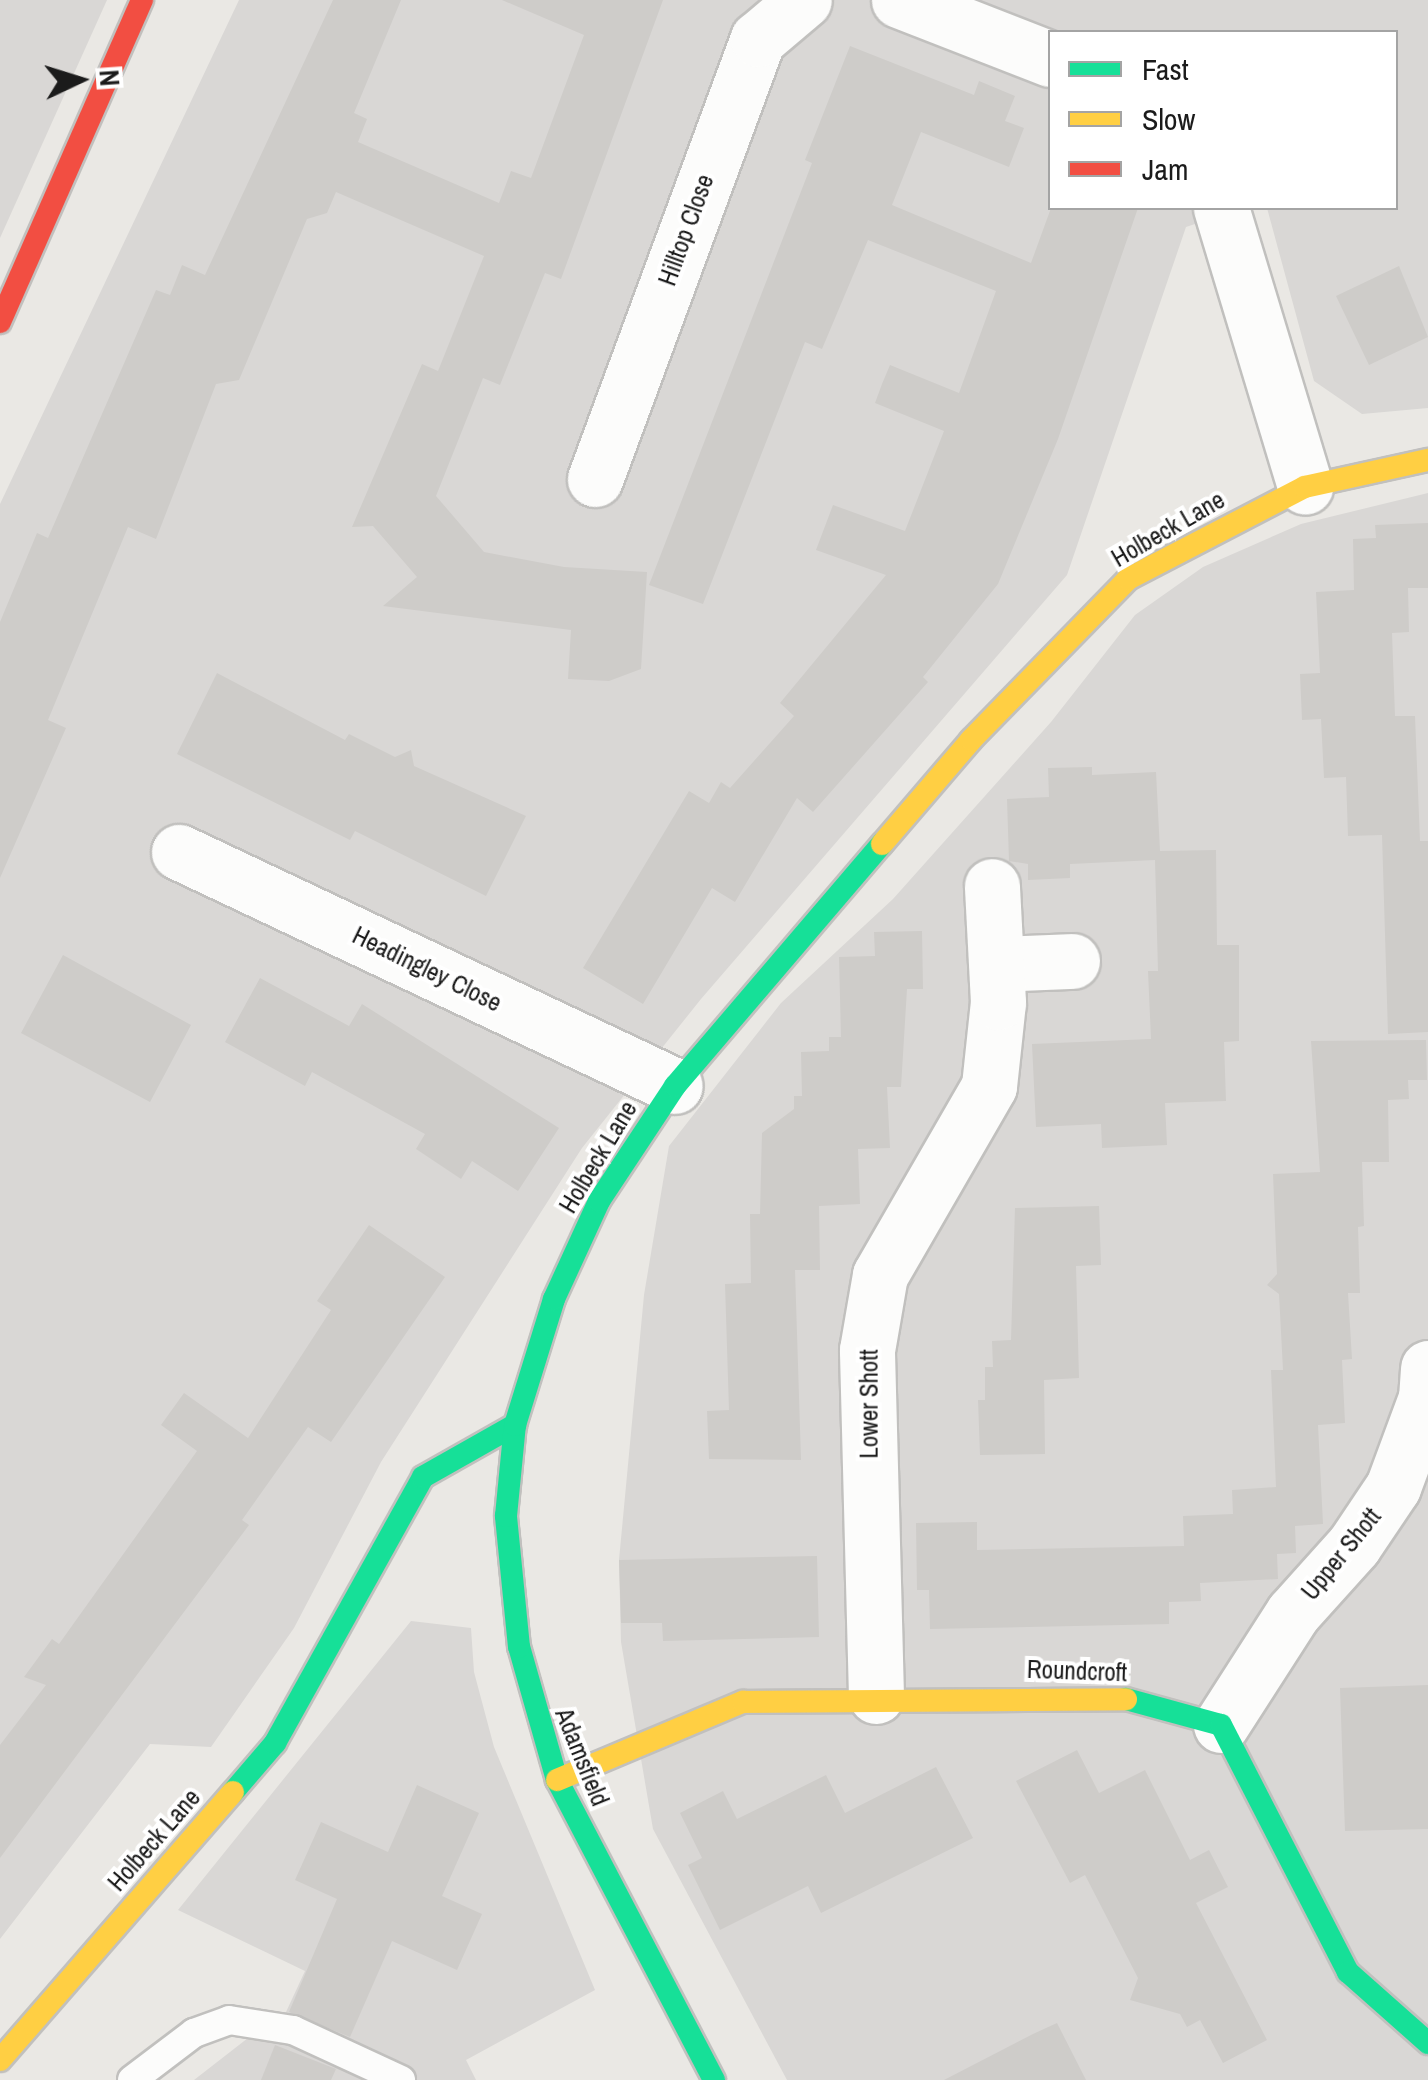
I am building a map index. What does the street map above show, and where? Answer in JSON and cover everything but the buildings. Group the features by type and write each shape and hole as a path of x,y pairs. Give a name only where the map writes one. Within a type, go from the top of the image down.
{"street":[{"path":"0,322 142,0"},
{"name":"Hilltop Close","path":"595,479 747,64 758,39 804,0"},
{"path":"898,0 1048,59"},
{"path":"1222,210 1305,487"},
{"name":"Holbeck Lane","path":"0,2060 275,1743 422,1478 516,1425 554,1300 599,1201 674,1086 971,740 1128,579 1305,487 1428,460"},
{"name":"Headingley Close","path":"179,852 674,1086"},
{"name":"Lower Shott","path":"876,1696 866,1350 880,1274 989,1086 997,964 992,886"},
{"path":"997,964 1072,961"},
{"name":"Upper Shott","path":"1221,1726 1293,1613 1354,1545 1394,1487 1426,1398 1428,1368"},
{"name":"Adamsfield","path":"516,1425 506,1516 519,1647 557,1780 707,2078"},
{"name":"Roundcroft","path":"557,1780 743,1702 876,1696 1102,1696 1160,1704 1221,1726"},
{"path":"1221,1726 1348,1972 1428,2043"}],"lane":[{"path":"132,2080 194,2034 228,2020 293,2030 401,2080"}],"shaded area":[{"path":"0,0 107,0 0,238"},
{"path":"239,0 1428,0 1428,408 1362,414 1314,381 1268,210 1398,210 1398,30 1048,30 1048,210 1237,210 1186,227 1067,575 701,999 582,1148 381,1462 294,1628 211,1747 150,1744 0,1939 0,504"},
{"path":"1428,493 1428,2080 787,2080 653,1829 621,1642 619,1560 644,1295 669,1146 781,1003 893,899 1051,722 1135,615 1203,567 1301,524"},
{"path":"411,1621 471,1628 474,1672 494,1747 595,1990 466,2060 476,2080 194,2080 248,2038 274,2038 305,1971 178,1910"}],"traffic: fast":[{"path":"714,2080 557,1780 519,1647 506,1516 515,1425 554,1299 599,1201 675,1086 882,844"},
{"path":"233,1792 275,1743 423,1477 515,1425"},
{"path":"1126,1699 1221,1725 1348,1972 1428,2043"}],"traffic: slow":[{"path":"882,844 971,740 1128,579 1305,487 1428,460"},
{"path":"557,1780 743,1702 1126,1699"},
{"path":"0,2060 233,1792"}],"traffic: jam":[{"path":"0,322 142,0"}]}
